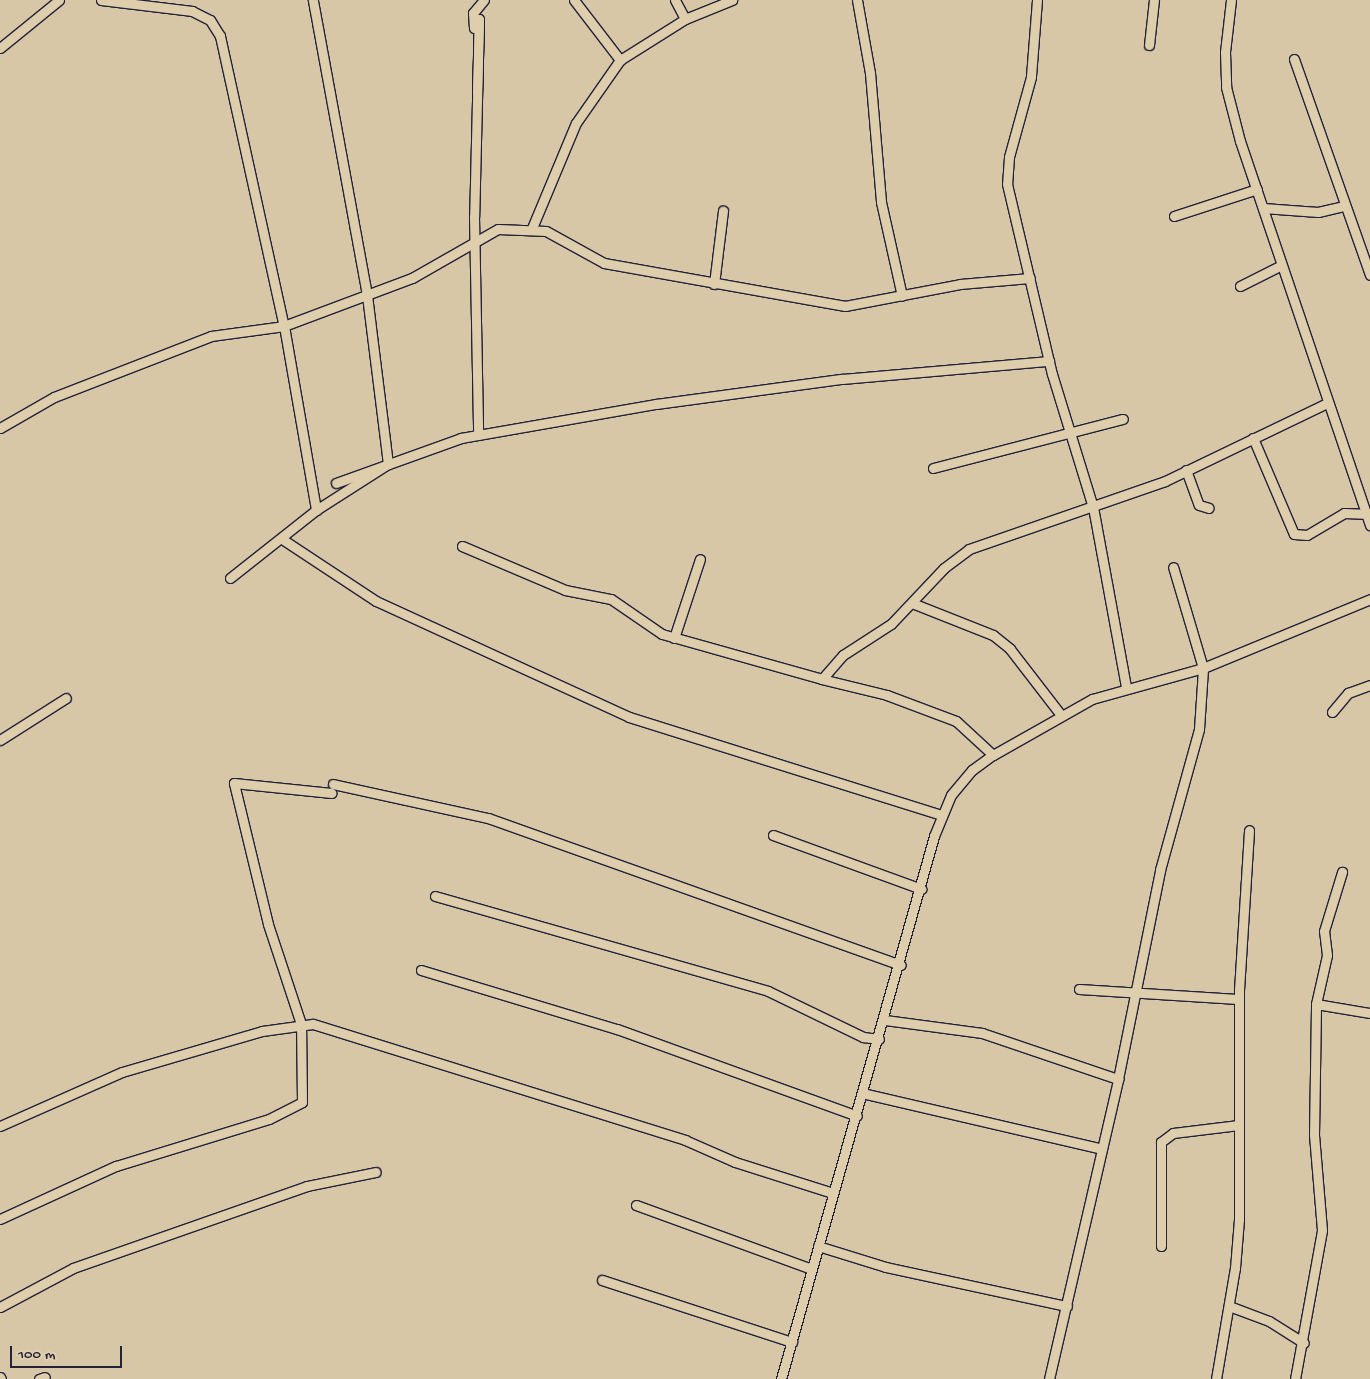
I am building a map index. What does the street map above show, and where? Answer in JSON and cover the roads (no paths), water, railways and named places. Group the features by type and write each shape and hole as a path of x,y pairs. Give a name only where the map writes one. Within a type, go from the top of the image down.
{"street":[{"path":"0,48 59,0"},
{"path":"101,0 192,11 210,20 220,36 284,326 316,510"},
{"path":"230,578 282,539 316,510 388,464 367,295 313,0"},
{"path":"479,19 476,72 473,13 484,0"},
{"path":"574,0 620,60"},
{"path":"675,0 685,19"},
{"path":"532,228 576,123 620,60 685,19 732,0"},
{"path":"857,0 870,74 881,202 902,296"},
{"path":"1037,0 1030,77 1009,156 1007,184 1049,361 1093,507 1126,687"},
{"path":"1149,45 1154,0"},
{"path":"1230,0 1226,87 1280,266 1327,403 1368,514 1370,526"},
{"path":"477,93 479,19"},
{"path":"478,435 474,239 479,19"},
{"path":"220,36 228,102"},
{"path":"1294,59 1370,275"},
{"path":"1174,216 1257,188"},
{"path":"1263,208 1318,212 1345,206"},
{"path":"714,284 723,211"},
{"path":"0,428 54,397 211,336 284,326 412,278 474,239 498,228 532,228 604,263 845,306 960,284 1030,278"},
{"path":"1240,286 1280,266"},
{"path":"336,483 478,435 832,381 1049,361"},
{"path":"822,679 843,655 890,624 944,568 969,549 1093,507 1186,470 1327,403"},
{"path":"934,468 1123,419"},
{"path":"1253,438 1294,534 1307,535 1344,513 1368,514"},
{"path":"1186,470 1199,505 1210,508"},
{"path":"282,539 376,601 629,717 942,815"},
{"path":"462,546 565,590 611,599 656,631 674,638 887,695 956,722 993,755"},
{"path":"674,638 700,559"},
{"path":"1049,1379 1118,1079 1174,807 1199,729 1203,668 1173,567"},
{"path":"781,1379 833,1193 901,965 942,815 962,781 993,755 1061,715 1126,687 1203,668 1370,599"},
{"path":"912,603 993,635 1010,649 1061,715"},
{"path":"1332,712 1348,693 1370,685"},
{"path":"0,740 66,698"},
{"path":"0,1219 116,1166 269,1119 302,1102 301,1024 268,924 234,783 332,789 488,818 901,965"},
{"path":"1216,1379 1236,1268 1239,1124 1238,999 1249,830"},
{"path":"773,835 921,889"},
{"path":"1295,1379 1304,1343 1322,1230 1314,1135 1316,1004 1327,955 1324,931 1342,872"},
{"path":"435,896 768,991 863,1037 879,1039"},
{"path":"421,970 616,1029 857,1116"},
{"path":"1079,990 1238,999"},
{"path":"1316,1004 1370,1013"},
{"path":"885,1020 982,1033 1118,1079"},
{"path":"0,1126 122,1072 301,1024 333,1028 685,1140 735,1162 833,1193"},
{"path":"862,1093 1102,1150"},
{"path":"1161,1246 1161,1142 1174,1133 1239,1124"},
{"path":"0,1307 73,1268 307,1186 376,1172"},
{"path":"636,1205 812,1269"},
{"path":"818,1246 886,1267 1067,1306"},
{"path":"602,1280 792,1342"},
{"path":"1229,1306 1269,1321 1304,1343"}]}
